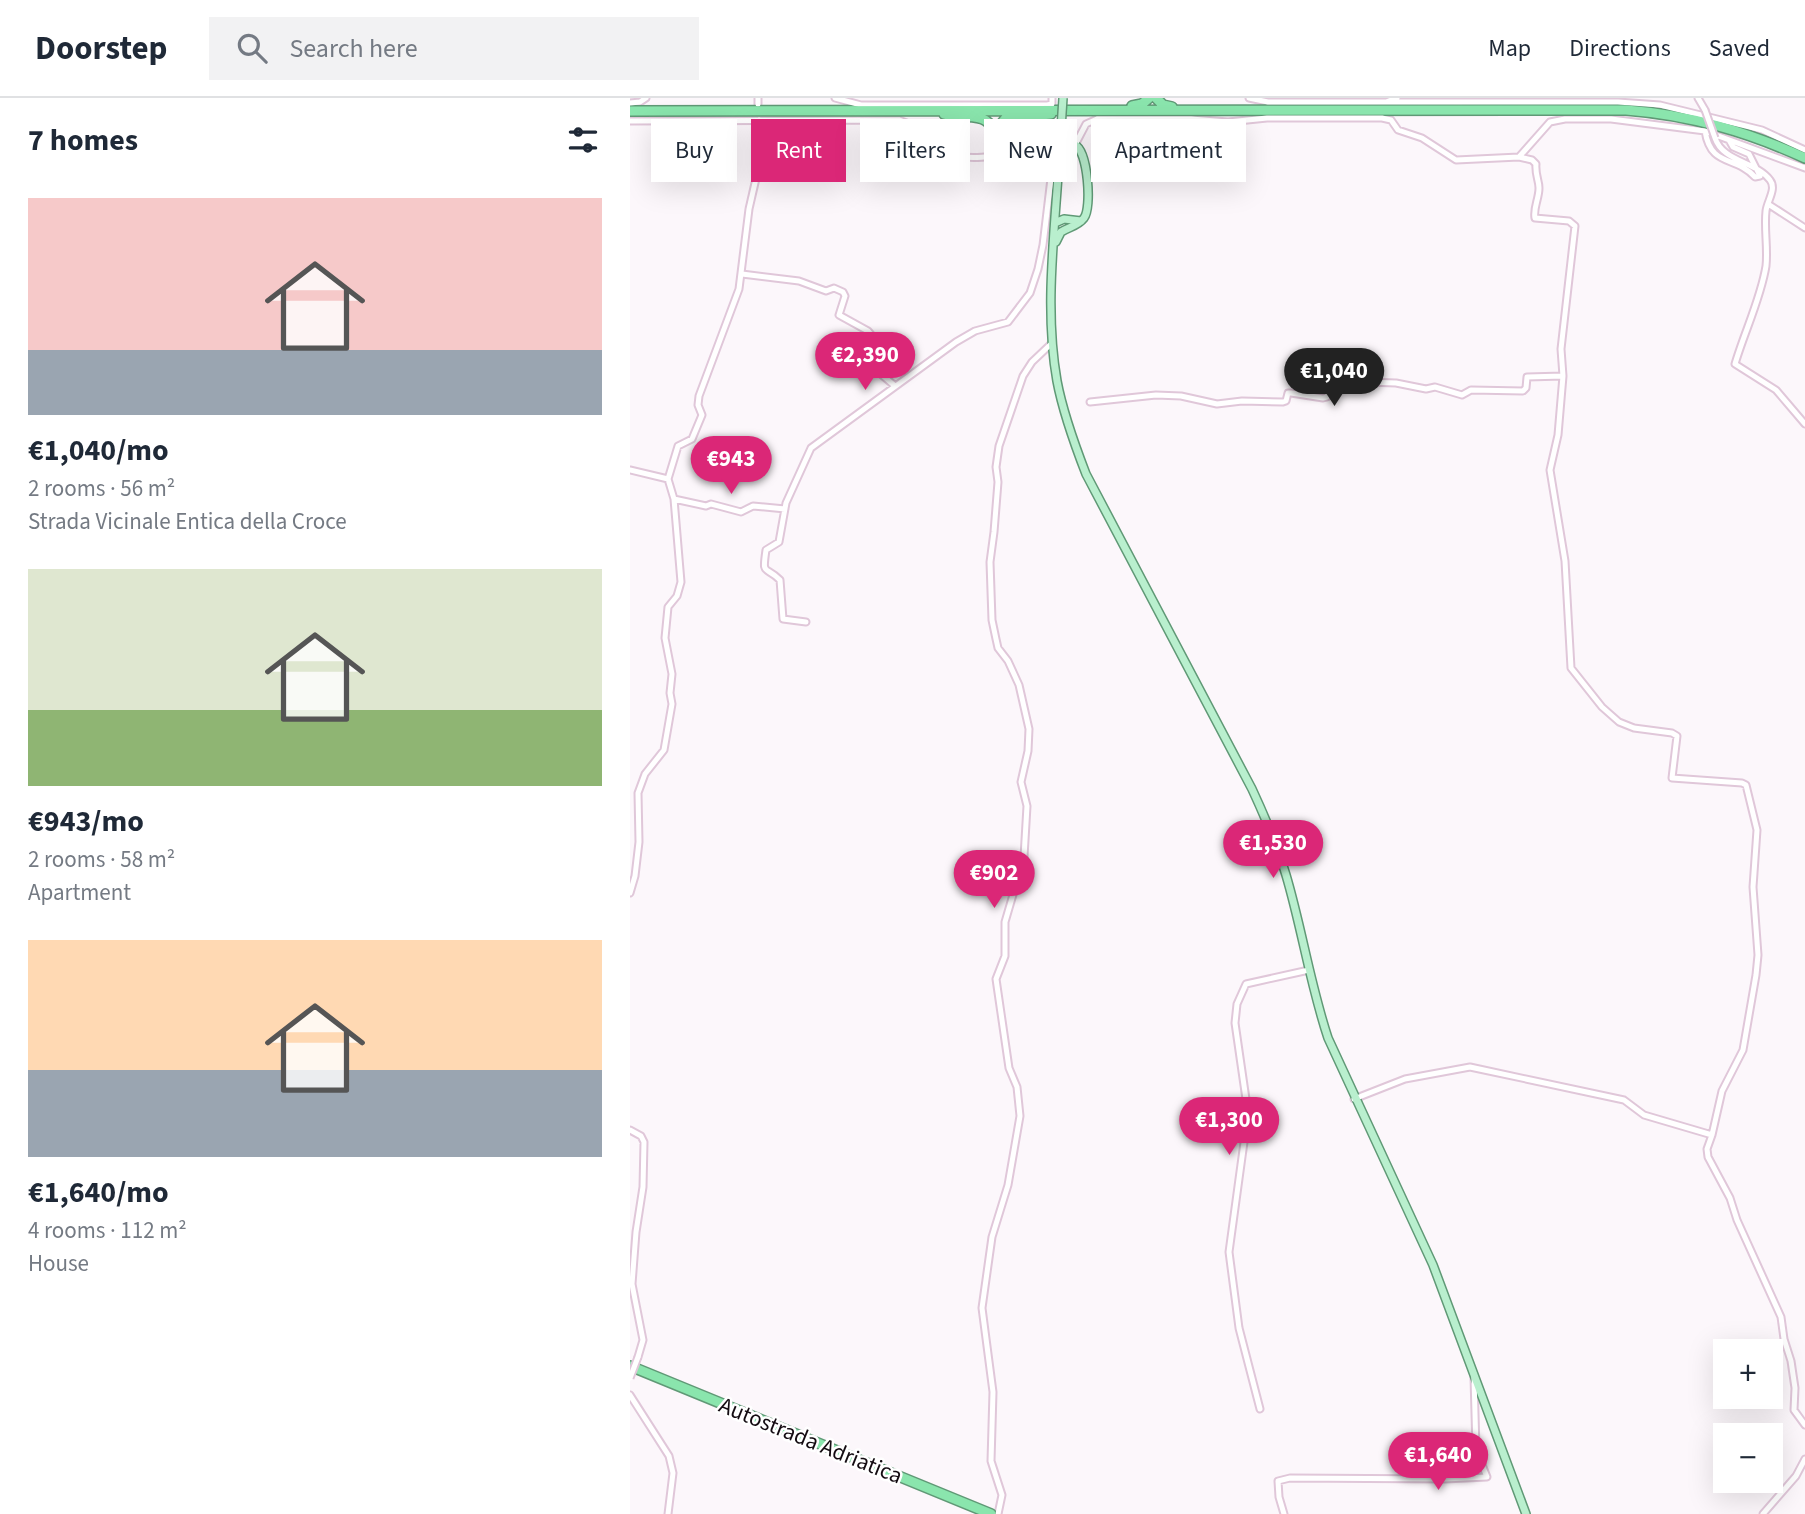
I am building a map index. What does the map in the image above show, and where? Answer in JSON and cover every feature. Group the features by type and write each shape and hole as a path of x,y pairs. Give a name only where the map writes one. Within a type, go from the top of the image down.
{"highway":[{"path":"1088,110 1136,106 1149,98"},
{"path":"1156,98 1168,107 1188,110"},
{"path":"630,116 1088,110 1228,112"},
{"path":"630,116 1635,110 1685,117 1749,134 1805,160"},
{"path":"942,114 985,119"},
{"path":"1005,119 1051,114"},
{"name":"Autostrada Adriatica","path":"630,1368 979,1514"},
{"name":"Autostrada Adriatica","path":"630,1368 991,1514"}],"main road":[{"path":"1060,119 1063,98"},
{"path":"1054,249 1058,237 1067,228 1076,226 1086,215 1088,204 1085,160 1078,147"},
{"path":"1055,182 1052,343 1062,403 1086,474 1272,831 1328,1038 1433,1265 1526,1514"},
{"path":"1056,207 1065,219"},
{"path":"1055,223 1065,219 1081,221"},
{"path":"1055,223 1067,228"}],"street":[{"path":"630,103 646,98"},
{"path":"835,98 861,105 1047,105 1052,104 1052,98"},
{"path":"1249,98 1268,102 1386,102 1402,99 1415,102 1618,102 1660,105 1762,130 1805,150"},
{"path":"1699,98 1719,148 1747,163 1772,184 1768,204 1766,266 1735,364 1776,390 1805,424"},
{"path":"630,116 751,120"},
{"path":"1078,147 1086,124 1097,119 1191,119 1228,122 1266,118 1382,118 1391,120 1403,133 1428,141 1455,160 1519,157 1532,160 1536,164 1535,177 1539,188 1533,214 1535,218 1569,221 1575,226 1561,349 1563,376 1558,435 1550,470 1566,561 1571,668 1602,707 1619,722 1634,728 1677,736 1672,778 1745,784 1757,830 1753,887 1758,955 1743,1050 1722,1091 1707,1149 1708,1157 1730,1198 1737,1220 1781,1317 1793,1374 1794,1410 1805,1425"},
{"path":"1519,157 1550,122 1557,119 1628,120 1705,131 1805,168"},
{"path":"846,120 899,120 914,126 950,154 984,156"},
{"path":"1705,131 1707,144 1713,153 1746,168 1755,177 1760,176 1749,154 1733,146 1729,139"},
{"path":"630,893 639,842 638,793 645,774 664,750 672,704 672,674 664,643 668,607 681,588 674,499 668,479 678,446 692,439 702,415 698,405 699,396 735,303 742,274 749,209 755,182"},
{"path":"806,622 783,619 780,580 764,569 766,550 779,542 785,509 811,448 968,334 1008,322 1023,305 1038,270 1051,182"},
{"path":"1768,204 1805,228"},
{"path":"742,274 799,281 826,291 834,288 843,292 845,296 839,315 869,331 874,338 862,364 875,369 895,386"},
{"path":"998,1514 1001,1489 991,1461 992,1391 982,1308 989,1269 990,1244 1007,1185 1020,1116 1017,1087 1009,1068 996,979 1005,956 1004,922 1024,857 1027,807 1021,782 1028,751 1029,729 1019,685 996,639 992,620 990,562 999,446 1023,376 1032,362 1052,343"},
{"path":"1090,402 1140,395 1181,396 1217,404 1242,401 1283,402 1286,401 1288,393 1323,398 1327,397 1334,379 1338,377 1426,389 1435,387 1462,395 1471,390 1523,391 1527,388 1527,377 1563,376"},
{"path":"630,470 668,479"},
{"path":"674,499 741,512 753,506 785,509"},
{"path":"1260,1409 1239,1328 1229,1252 1247,1107 1236,1034 1237,1004 1246,984 1309,970"},
{"path":"1354,1099 1405,1079 1470,1067 1624,1100 1644,1115 1712,1135"},
{"path":"630,1130 641,1136 644,1142 643,1188 632,1284 643,1340 630,1377"},
{"path":"1284,1514 1278,1481 1290,1478 1487,1477 1476,1450 1474,1377"},
{"path":"630,1395 669,1456 673,1472 667,1514"},
{"path":"1763,1514 1796,1476 1805,1460"}]}
